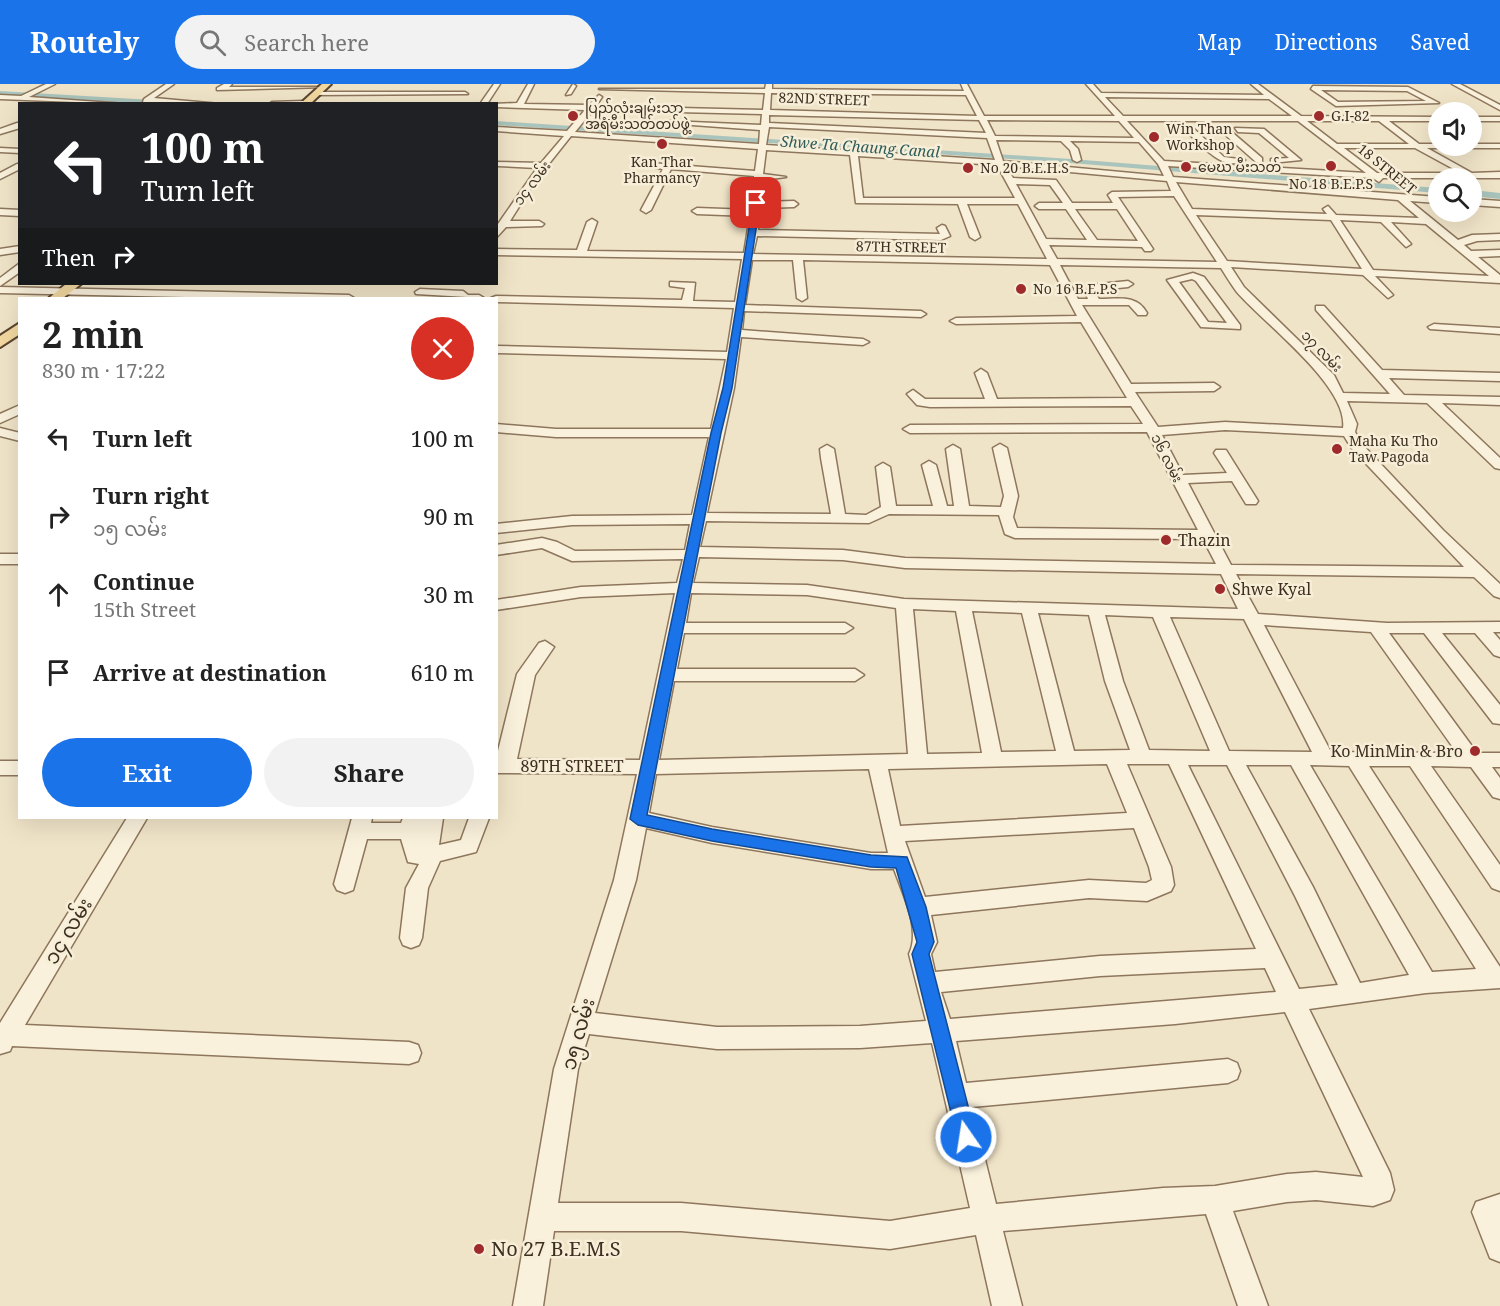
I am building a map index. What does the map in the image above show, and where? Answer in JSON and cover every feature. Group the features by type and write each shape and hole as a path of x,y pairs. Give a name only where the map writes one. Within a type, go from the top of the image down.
{"main road":[{"path":"305,102 325,85"},
{"path":"0,343 18,329"}],"street":[{"path":"25,96 51,84"},
{"path":"143,102 171,84"},
{"path":"229,84 219,89 325,85"},
{"path":"376,102 396,84"},
{"path":"410,102 428,84"},
{"path":"484,102 497,84"},
{"path":"520,105 531,84"},
{"name":"၁၆ လမ်း","path":"964,84 991,137 997,157 1084,319 1152,430 1222,567 1325,758"},
{"name":"၁၇ လမ်း","path":"1089,84 1142,140 1164,169 1177,193 1251,301 1330,378 1341,397 1350,424 1348,432 1357,446 1476,572 1500,593"},
{"name":"18 STREET","path":"1254,84 1428,219"},
{"path":"1455,84 1500,108"},
{"path":"568,94 573,86"},
{"path":"1217,86 1235,104"},
{"path":"1354,86 1404,119"},
{"path":"1354,86 1408,89 1435,103 1334,104 1312,88 1354,86"},
{"path":"586,94 603,89 688,87 870,88 968,93"},
{"path":"687,108 688,87"},
{"name":"၁၅ လမ်း","path":"528,1306 566,1070 626,880 676,628 701,518 716,433 728,388 753,233 769,87"},
{"path":"870,88 876,114 873,134"},
{"name":"၁၄ လမ်း","path":"501,223 510,207 595,105 603,89"},
{"path":"315,94 418,95 467,92 458,102"},
{"path":"526,93 536,93"},
{"path":"555,93 577,94"},
{"path":"1100,95 1201,93 1271,98"},
{"path":"1476,96 1500,95"},
{"path":"0,97 25,96 98,102"},
{"path":"500,105 508,96"},
{"name":"82ND STREET","path":"500,105 595,105 980,118 1122,118"},
{"path":"906,115 907,106"},
{"path":"1201,110 1259,160"},
{"path":"690,124 693,115"},
{"path":"1122,118 1428,119"},
{"path":"1381,119 1418,147 1459,168"},
{"path":"1482,119 1500,120"},
{"path":"498,123 575,131 600,136 763,142 1164,169 1428,175"},
{"path":"669,123 766,126 873,134 1142,140"},
{"path":"0,132 18,126"},
{"path":"498,129 575,131"},
{"path":"499,139 510,130"},
{"path":"1204,130 1191,130 1222,159 1297,160 1262,131 1214,130"},
{"path":"675,132 854,153 1081,161 1074,149 1063,139"},
{"path":"589,147 600,136"},
{"path":"1,146 18,151"},
{"path":"1336,146 1500,146"},
{"path":"854,153 859,201 1022,201"},
{"path":"498,164 544,166"},
{"path":"637,164 782,177"},
{"path":"646,210 668,167"},
{"path":"1164,169 1318,192 1428,199"},
{"path":"1482,175 1500,175"},
{"path":"1011,181 1053,183 1094,243"},
{"path":"1318,192 1367,272 1388,295"},
{"path":"1159,264 1143,244 1114,194 1177,193"},
{"path":"961,201 975,237"},
{"path":"1482,203 1500,205"},
{"path":"697,211 756,209 794,204"},
{"path":"1039,206 1119,206"},
{"path":"498,211 510,207"},
{"path":"1190,212 1428,221"},
{"path":"0,213 18,213"},
{"path":"1384,220 1406,244"},
{"path":"581,254 592,222"},
{"name":"18 STREET","path":"1432,222 1500,280"},
{"path":"501,223 540,224"},
{"path":"753,233 941,237 945,236 942,228"},
{"path":"1456,243 1472,241 1472,238 1500,237"},
{"path":"1043,242 1143,244"},
{"path":"0,252 18,249"},
{"name":"87TH STREET","path":"498,252 747,259 1224,264 1500,280"},
{"path":"1470,254 1500,254"},
{"path":"798,259 802,298"},
{"path":"0,267 18,267"},
{"path":"0,283 18,268"},
{"path":"1197,277 1219,303 1236,327 1205,325 1172,279 1197,277"},
{"path":"674,284 691,286 687,304"},
{"path":"1095,302 1090,294 1094,287 1128,284"},
{"path":"128,294 141,285"},
{"path":"0,290 241,297"},
{"path":"420,292 461,297"},
{"path":"498,299 921,314"},
{"path":"1219,303 1251,301"},
{"path":"592,312 602,309 607,302"},
{"path":"1076,302 1135,303 1142,313"},
{"path":"1320,308 1401,399"},
{"path":"957,321 1084,319"},
{"path":"1434,327 1500,331"},
{"path":"736,333 863,342"},
{"path":"498,349 594,354 732,356"},
{"path":"981,373 993,404"},
{"path":"1380,374 1500,376"},
{"path":"1126,388 1214,387"},
{"path":"913,394 921,402 930,403 1134,402"},
{"path":"1341,397 1500,401"},
{"path":"1430,399 1500,465"},
{"path":"0,420 18,410"},
{"path":"498,428 556,433 716,433"},
{"path":"910,429 1229,428 1348,432"},
{"path":"0,432 18,436"},
{"path":"1000,448 1011,496 1006,511 1008,527 1015,533 1206,535"},
{"path":"827,449 828,474 835,491 839,519"},
{"path":"953,449 962,511"},
{"path":"1221,453 1251,501"},
{"path":"929,465 941,510"},
{"path":"883,467 889,510"},
{"path":"1177,478 1236,477"},
{"path":"498,529 521,524 599,520 869,519 878,512 889,510 1006,511"},
{"path":"498,549 542,543 552,545 572,556 797,552 905,563 1023,567 1222,567 1476,572"},
{"path":"0,559 18,559"},
{"path":"498,605 581,592 685,588 807,590 904,604 1159,612 1375,626 1500,627"},
{"path":"904,604 918,760"},
{"path":"963,606 993,760"},
{"path":"1029,609 1067,759"},
{"path":"1096,611 1114,681 1142,757"},
{"path":"1159,612 1227,757 1305,893 1354,994"},
{"path":"1375,626 1500,792"},
{"path":"1479,627 1500,651"},
{"path":"676,628 845,628"},
{"path":"1429,628 1500,718"},
{"path":"501,766 526,674 545,647"},
{"path":"667,675 855,675"},
{"path":"918,907 1089,889 1147,892 1163,885 1164,879 1114,757"},
{"name":"89TH STREET","path":"501,766 648,767 1114,757 1500,760"},
{"path":"542,1216 681,1216 891,1235 986,1219 1163,1202 1215,1200 1287,1188 1316,1186 1373,1192 1380,1190 1380,1183 1295,1000 1174,757"},
{"path":"1296,758 1426,983"},
{"path":"580,1022 717,1038 860,1037 942,1033 1354,994 1426,983 1498,979 1355,759"},
{"path":"1416,760 1500,882"},
{"path":"877,763 892,834 918,907 926,942 920,954 926,982 942,1033 1007,1306"},
{"path":"0,768 18,768"},
{"name":"၁၄ လမ်း","path":"3,1040 135,819"},
{"path":"411,938 417,888 430,863 427,856 433,819"},
{"path":"345,884 360,824 411,824 415,856 427,856 469,846 479,819"},
{"path":"638,819 712,835 871,861 902,861"},
{"path":"892,834 1140,820"},
{"path":"926,982 1100,966 1274,958"},
{"path":"3,1040 409,1053"},
{"path":"957,1096 1228,1071"},
{"path":"1215,1200 1252,1306"},
{"path":"1500,1208 1486,1212 1500,1248"}],"waterway":[{"name":"Shwe Ta Chaung Canal","path":"0,93 153,102"},
{"name":"Shwe Ta Chaung Canal","path":"498,123 1071,161 1428,190"},
{"name":"Shwe Ta Chaung Canal","path":"1482,194 1500,196"}],"place":[{"name":"ပြည်လုံးချမ်းသာ အရံမီးသတ်တပ်ဖွဲ့","path":"573,116"},
{"name":"G.I-82","path":"1319,116"},
{"name":"Win Than Workshop","path":"1154,137"},
{"name":"Kan Thar Pharmancy","path":"662,144"},
{"name":"No 18 B.E.P.S","path":"1331,166"},
{"name":"မေဃ မီးသတ်","path":"1186,167"},
{"name":"No 20 B.E.H.S","path":"968,168"},
{"name":"No 16 B.E.P.S","path":"1021,289"},
{"name":"Maha Ku Tho Taw Pagoda","path":"1337,449"},
{"name":"Thazin","path":"1166,540"},
{"name":"Shwe Kyal","path":"1220,589"},
{"name":"Ko MinMin & Bro","path":"1475,751"},
{"name":"No 27 B.E.M.S","path":"479,1249"}],"route":[{"path":"756,203 728,388 716,433 701,517 638,819 712,835 871,861 902,861 918,907 926,942 920,954 942,1033 966,1137"}]}
